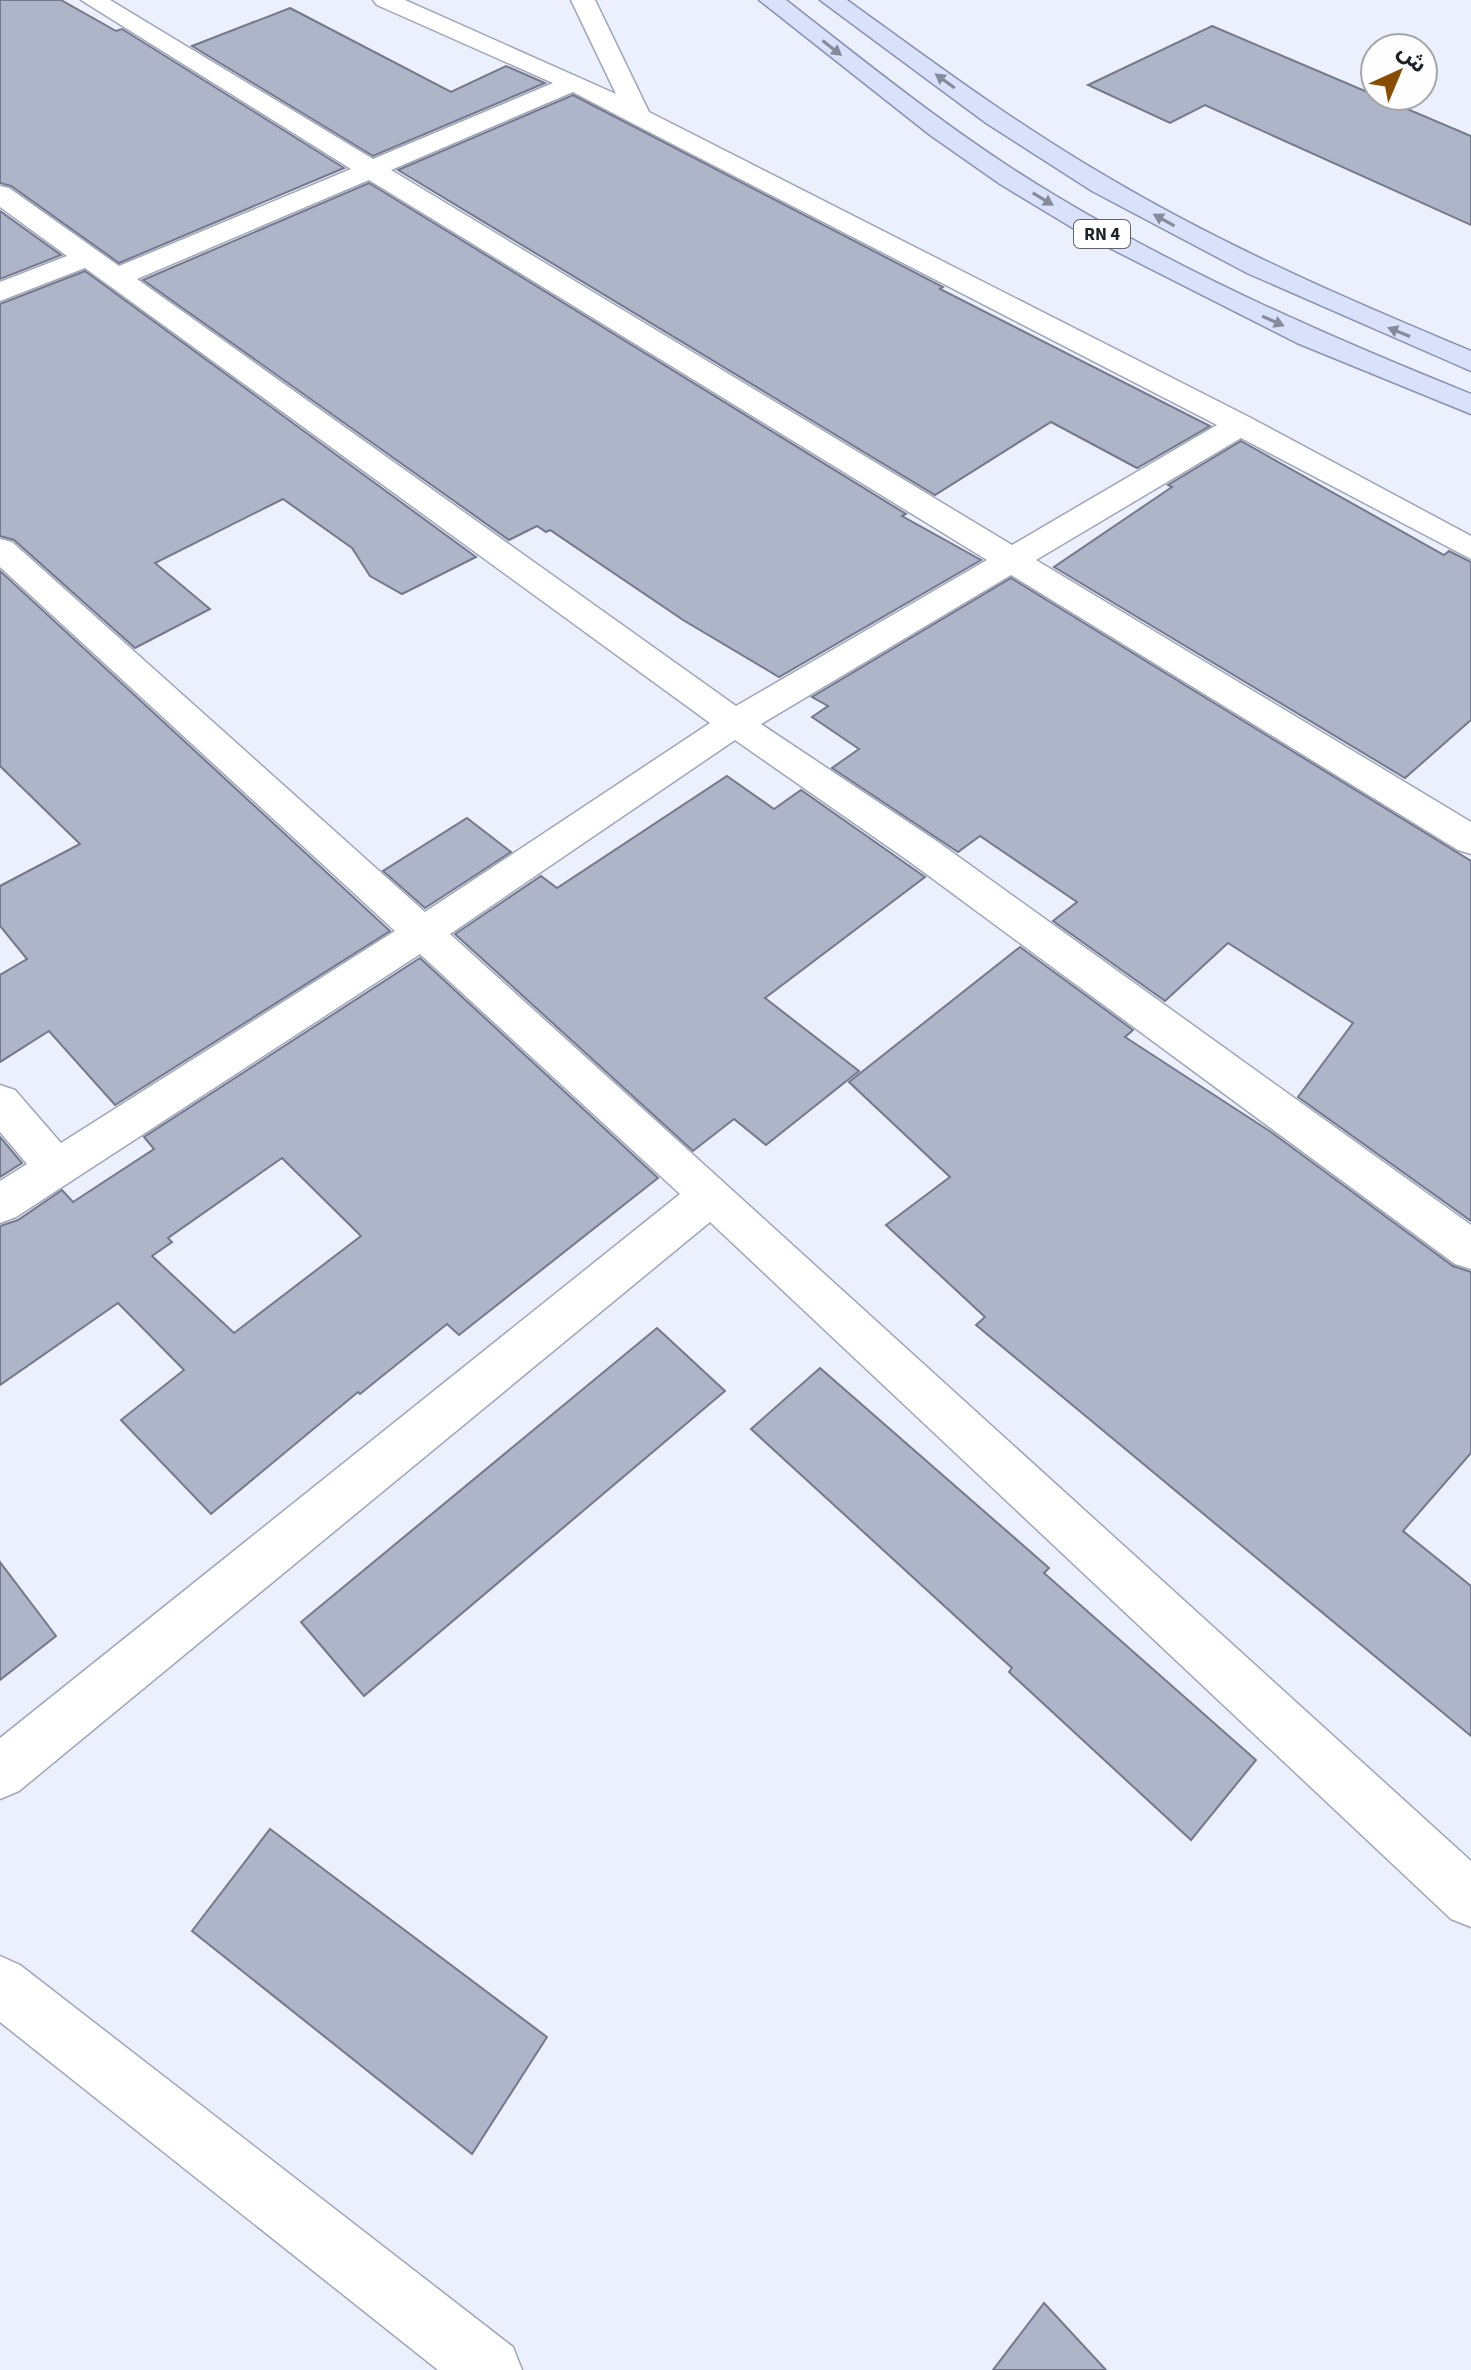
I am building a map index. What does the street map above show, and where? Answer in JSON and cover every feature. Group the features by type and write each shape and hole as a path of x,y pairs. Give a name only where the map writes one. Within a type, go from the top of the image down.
{"main road":[{"name":"RN 4","path":"771,0 931,125 1096,230 1261,315 1471,405"},
{"name":"RN 4","path":"832,0 990,114 1120,196 1282,280 1471,362"}],"street":[{"path":"93,0 1471,840"},
{"path":"385,0 574,83 1240,425 1471,549"},
{"path":"583,0 639,117"},
{"path":"116,278 574,83"},
{"path":"0,194 735,723 924,852 1471,1250"},
{"path":"0,292 86,258"},
{"path":"0,1204 424,932 735,723 1240,425"},
{"path":"0,549 711,1195 1471,1899"},
{"path":"0,1102 56,1168"},
{"path":"0,1772 711,1195"},
{"path":"0,1985 490,2370"}],"building":[{"path":"0,0 61,0 116,31 122,29 344,168 119,263 11,186 0,183"},
{"path":"290,8 451,92 506,66 545,83 373,156 192,46"},
{"path":"1212,26 1359,88 1359,112 1414,112 1471,136 1471,225 1205,105 1170,123 1088,85"},
{"path":"573,95 943,287 940,289 1210,426 1137,468 1051,422 935,495 398,170"},
{"path":"369,183 906,514 902,516 981,560 779,677 683,620 550,530 546,532 537,526 509,540 143,280"},
{"path":"0,211 61,255 0,279"},
{"path":"85,271 476,557 402,594 370,576 352,548 283,499 155,563 210,609 135,648 14,540 0,536 0,304"},
{"path":"1241,441 1444,555 1449,551 1471,562 1471,720 1405,778 1054,567 1172,487 1168,485"},
{"path":"0,571 390,931 115,1105 49,1031 0,1062 0,975 27,959 0,926 0,886 80,844 0,766"},
{"path":"1011,578 1471,861 1471,1221 1298,1097 1353,1023 1228,943 1165,1001 1053,921 1077,902 980,836 958,852 832,768 859,749 812,717 828,706 812,697"},
{"path":"727,776 774,809 801,790 925,877 765,998 859,1071 766,1145 734,1119 693,1151 455,934 541,876 557,888"},
{"path":"467,818 511,852 425,908 383,871"},
{"path":"1020,947 1133,1030 1125,1037 1271,1132 1453,1266 1471,1272 1471,1453 1403,1531 1471,1586 1471,1736 976,1325 985,1317 886,1225 950,1177 849,1082"},
{"path":"420,958 658,1178 459,1335 447,1324 360,1394 358,1392 211,1514 121,1420 184,1370 118,1303 0,1385 0,1226 18,1220 62,1190 73,1202 154,1149 144,1137","holes":["282,1158 361,1236 234,1333 152,1256 172,1242 168,1238"]},
{"path":"0,1137 22,1163 0,1177"},
{"path":"657,1328 725,1391 364,1696 301,1622"},
{"path":"820,1368 1049,1568 1044,1573 1256,1760 1191,1840 1009,1672 1012,1668 751,1429"},
{"path":"0,1562 56,1636 0,1680"},
{"path":"270,1829 547,2037 472,2154 192,1931"},
{"path":"1044,2303 1106,2370 993,2370"}]}
